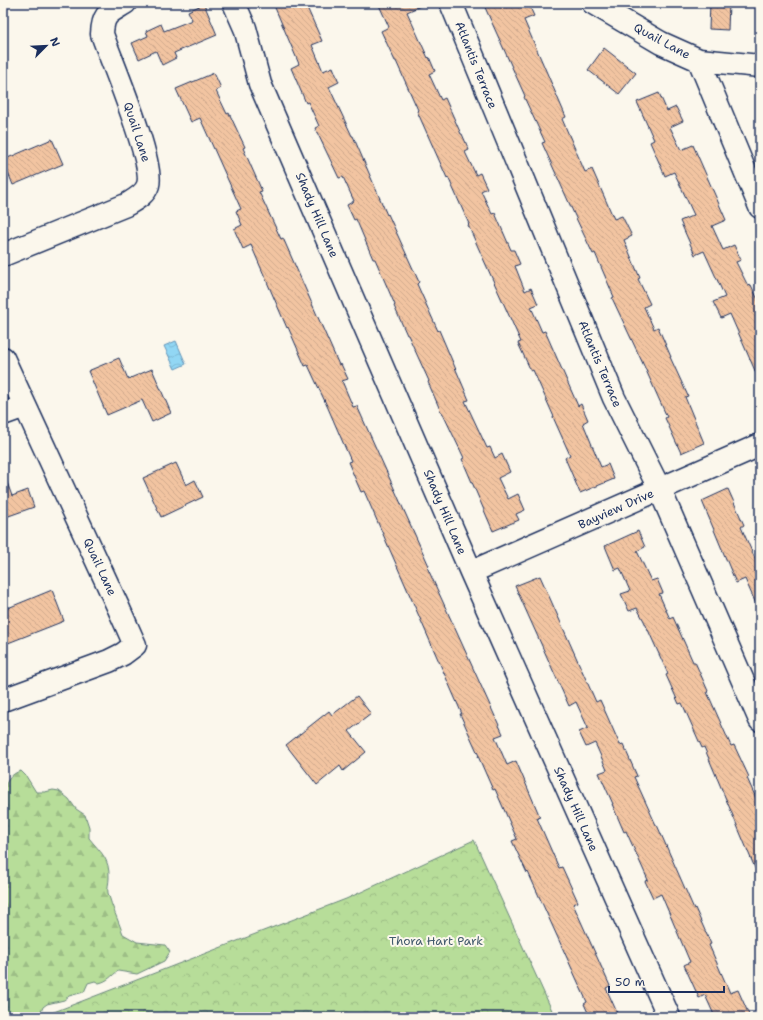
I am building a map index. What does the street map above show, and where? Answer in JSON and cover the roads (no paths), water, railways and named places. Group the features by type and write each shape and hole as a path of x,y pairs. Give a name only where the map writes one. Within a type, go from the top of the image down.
{"street":[{"name":"Quail Lane","path":"3,255 126,205 140,197 148,185 148,166 141,141 102,34 102,22 107,14 125,3"},
{"name":"Shady Hill Lane","path":"234,3 245,28 260,84 472,572 669,1017"},
{"name":"Atlantis Terrace","path":"451,3 614,398 660,490 760,720"},
{"name":"Quail Lane","path":"593,3 662,43 699,60 760,66"},
{"path":"699,60 760,207"},
{"name":"Quail Lane","path":"3,358 135,645 123,654 109,661 3,700"},
{"path":"3,414 25,406"},
{"name":"Bayview Drive","path":"472,572 760,445"}],"water":[{"path":"176,341 186,364 175,369 164,346"}],"park label":[{"name":"Thora Hart Park","path":"436,941"}]}
